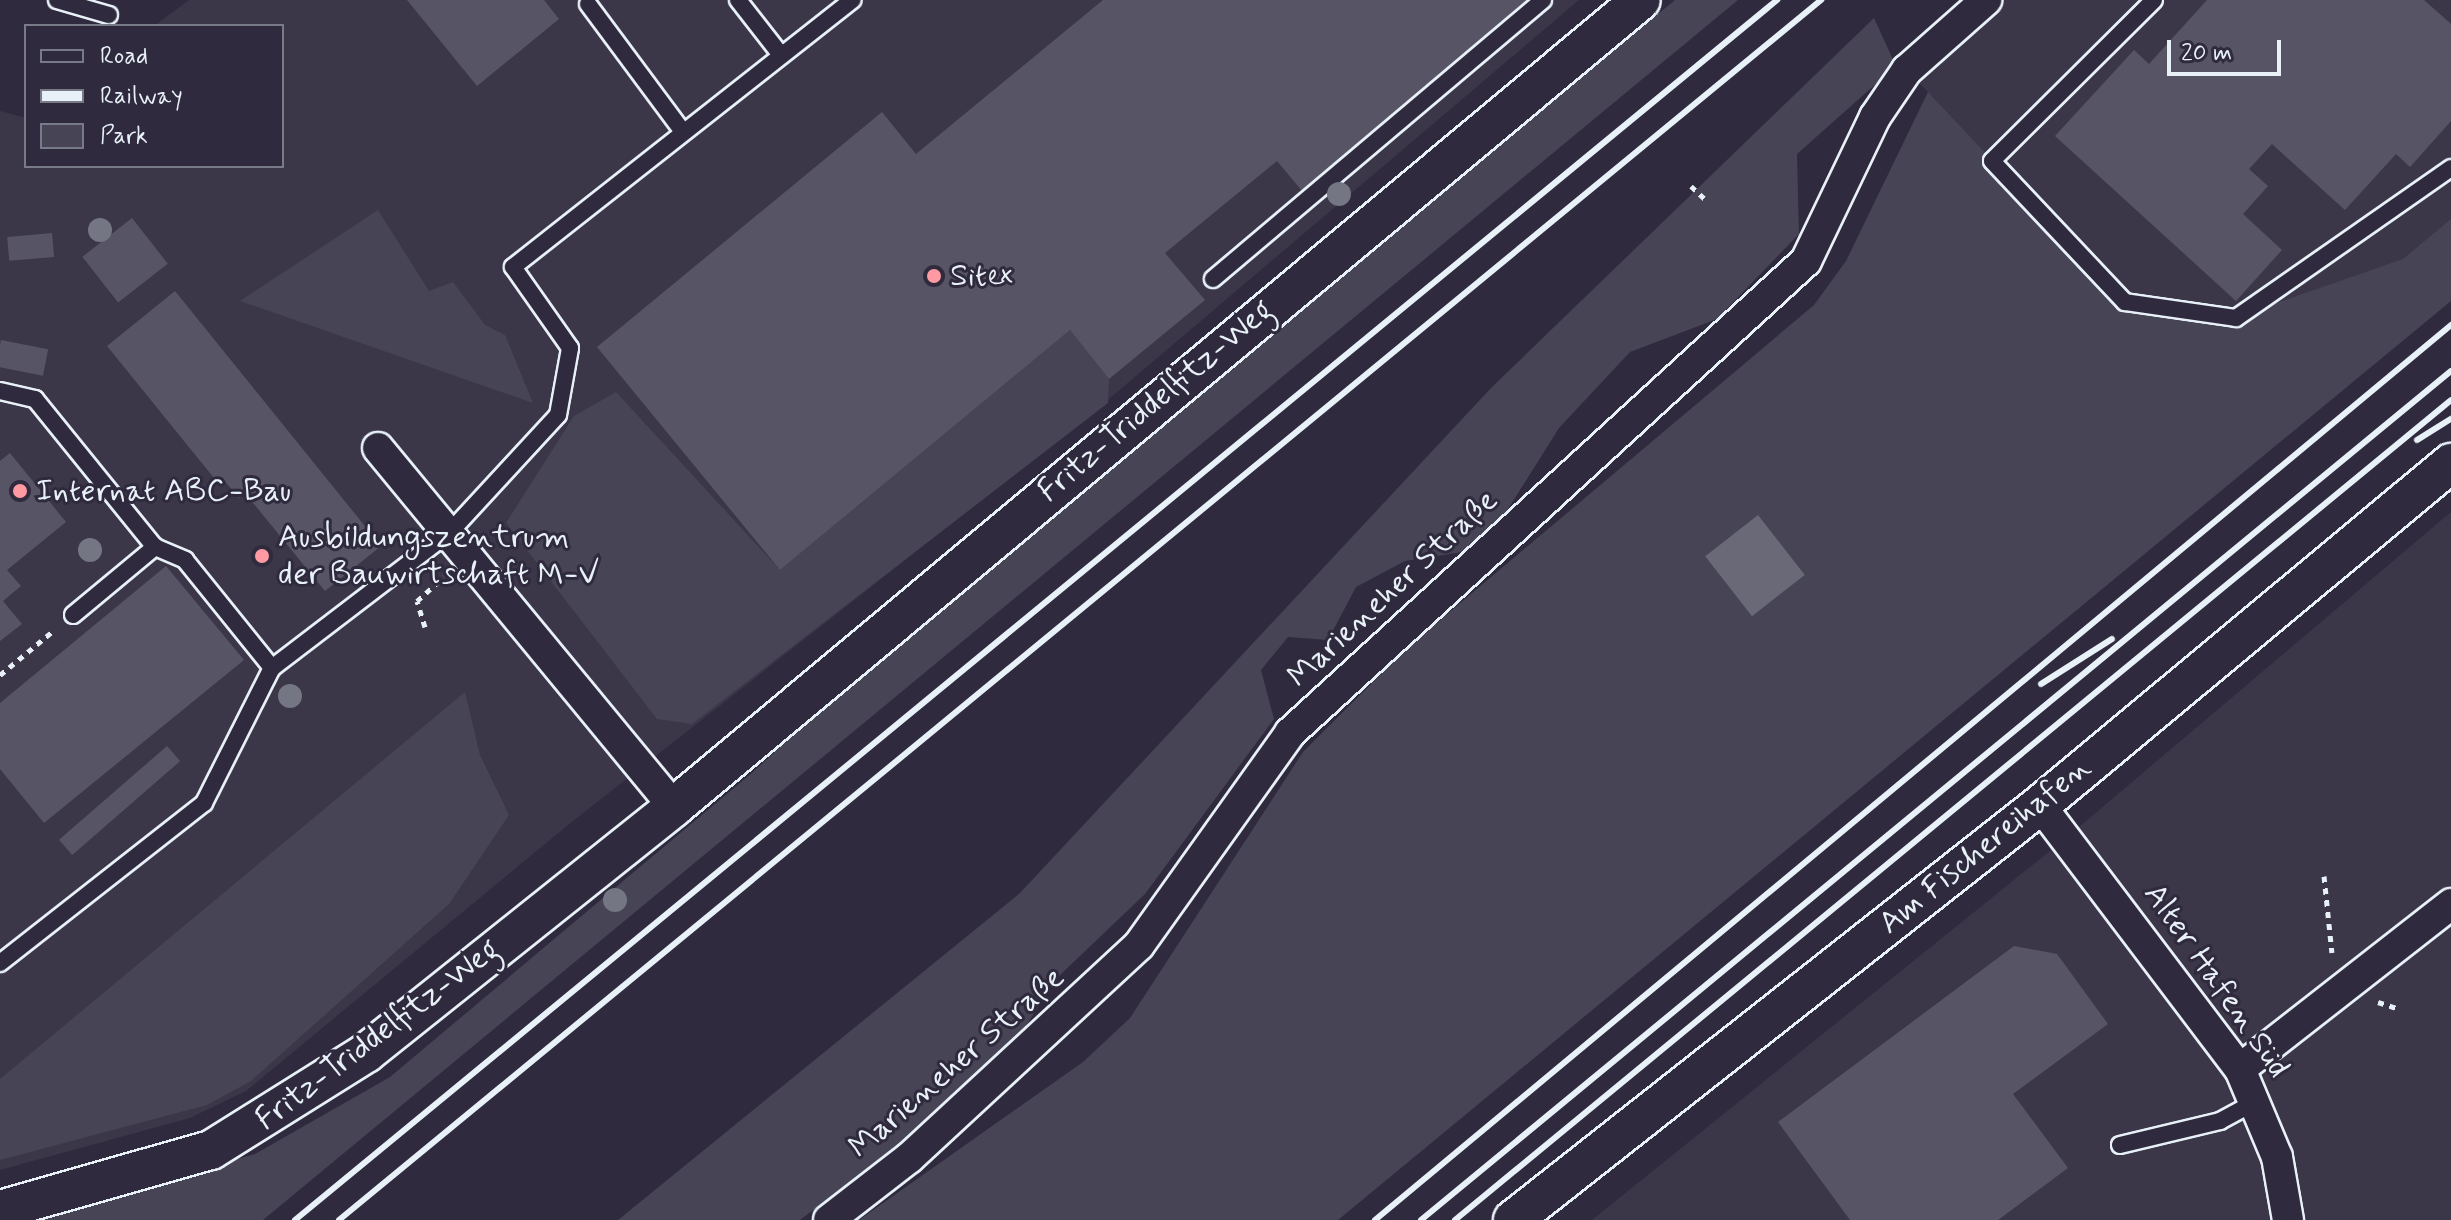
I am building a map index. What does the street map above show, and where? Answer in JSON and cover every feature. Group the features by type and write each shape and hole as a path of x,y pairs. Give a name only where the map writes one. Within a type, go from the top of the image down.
{"street":[{"name":"Fritz-Triddelfitz-Weg","path":"0,1210 163,1168 259,1127 366,1053 674,807 1641,0"},
{"name":"Marieneher Straße","path":"829,1220 909,1158 1139,945 1290,733 1806,261 1875,117 1907,70 1986,0"},
{"path":"378,448 674,807"},
{"name":"Am Fischereihafen","path":"1513,1220 2040,805 2451,463"},
{"name":"Alter Hafen Süd","path":"2040,805 2240,1069 2259,1101 2288,1220"},
{"path":"2240,1069 2451,904"}],"lane":[{"path":"57,0 109,15"},
{"path":"738,0 781,55"},
{"path":"0,963 204,803 272,668 450,532 558,415 570,348 513,267 852,0"},
{"path":"1213,279 1543,0"},
{"path":"2154,0 1992,161 2125,302 2236,318 2451,168"},
{"path":"588,1 683,132"},
{"path":"0,391 35,399 155,547 185,560 272,668"},
{"path":"73,615 155,547"},
{"path":"2120,1145 2220,1121 2259,1101"}],"path":[{"path":"425,627 417,601 469,556"},
{"path":"0,675 73,615"},
{"path":"2324,876 2331,970"}],"shaded area":[{"path":"189,0 1579,0 1090,415 568,825 246,1091 190,1118 0,1170 0,111 24,117 24,168 284,168 284,24 157,24"},
{"path":"1986,0 2451,0 2451,243 2236,318 2125,302 1907,70"},
{"path":"2451,512 2451,1220 1592,1220 2066,838"}],"green space":[{"path":"1675,0 1738,0 263,1220 29,1220 255,1154 390,1077 753,772 901,635"},
{"path":"1874,18 1896,66 1797,154 1799,234 1717,319 1630,352 1559,428 1498,525 1469,551 1405,561 1356,587 1328,640 1288,637 1261,670 1274,719 1145,894 1059,976 1021,1033 905,1140 800,1220 618,1220 1020,893 1491,388"},
{"path":"1928,92 2125,301 2236,317 2403,259 2451,219 2451,301 1338,1220 859,1220 1083,1062 1130,1018 1303,752 1408,647 1814,305 1846,261"},
{"path":"378,210 429,291 453,282 485,325 505,335 533,403 240,301"},
{"path":"1070,330 1109,379 1108,403 692,724 657,719 506,523 574,416 616,392 780,570"},
{"path":"465,692 480,755 509,815 449,904 251,1081 207,1105 0,1160 0,1079"}],"water":[{"path":"1758,515 1805,575 1752,616 1705,556"}],"building":[{"path":"407,0 544,0 559,19 477,86"},
{"name":"Sitex","path":"1103,0 1526,0 1303,192 1277,161 1165,253 1205,300 1109,379 1070,330 780,570 597,347 882,112 916,154"},
{"path":"2207,0 2424,0 2451,24 2451,121 2410,167 2396,154 2345,210 2272,144 2249,169 2268,186 2243,214 2282,250 2236,301 2055,136 2134,50 2149,64"},
{"path":"132,218 168,264 118,302 82,257"},
{"path":"52,233 54,257 9,261 7,237"},
{"path":"175,291 381,546 325,591 245,493 239,498 223,479 218,483 107,346"},
{"path":"1,340 48,349 43,376 0,367"},
{"name":"Internat ABC-Bau","path":"10,453 66,522 7,570 21,586 3,601 22,624 0,641 0,461"},
{"path":"166,566 244,660 44,823 0,769 0,703"},
{"path":"167,746 180,761 72,855 59,840"},
{"path":"2014,946 2057,954 2108,1024 2013,1094 2068,1168 1998,1220 1850,1220 1778,1122"}],"railway":[{"path":"295,1220 1777,0"},
{"path":"339,1220 1821,0"},
{"path":"1375,1220 2451,325"},
{"path":"1421,1220 2451,371"},
{"path":"1455,1220 2451,400"},
{"path":"2417,440 2451,419"},
{"path":"2041,684 2112,639"}],"place":[{"name":"Sitex","path":"934,276"},
{"name":"Internat ABC-Bau","path":"20,491"},
{"name":"Ausbildungszentrum der Bauwirtschaft M-V","path":"262,556"}]}
